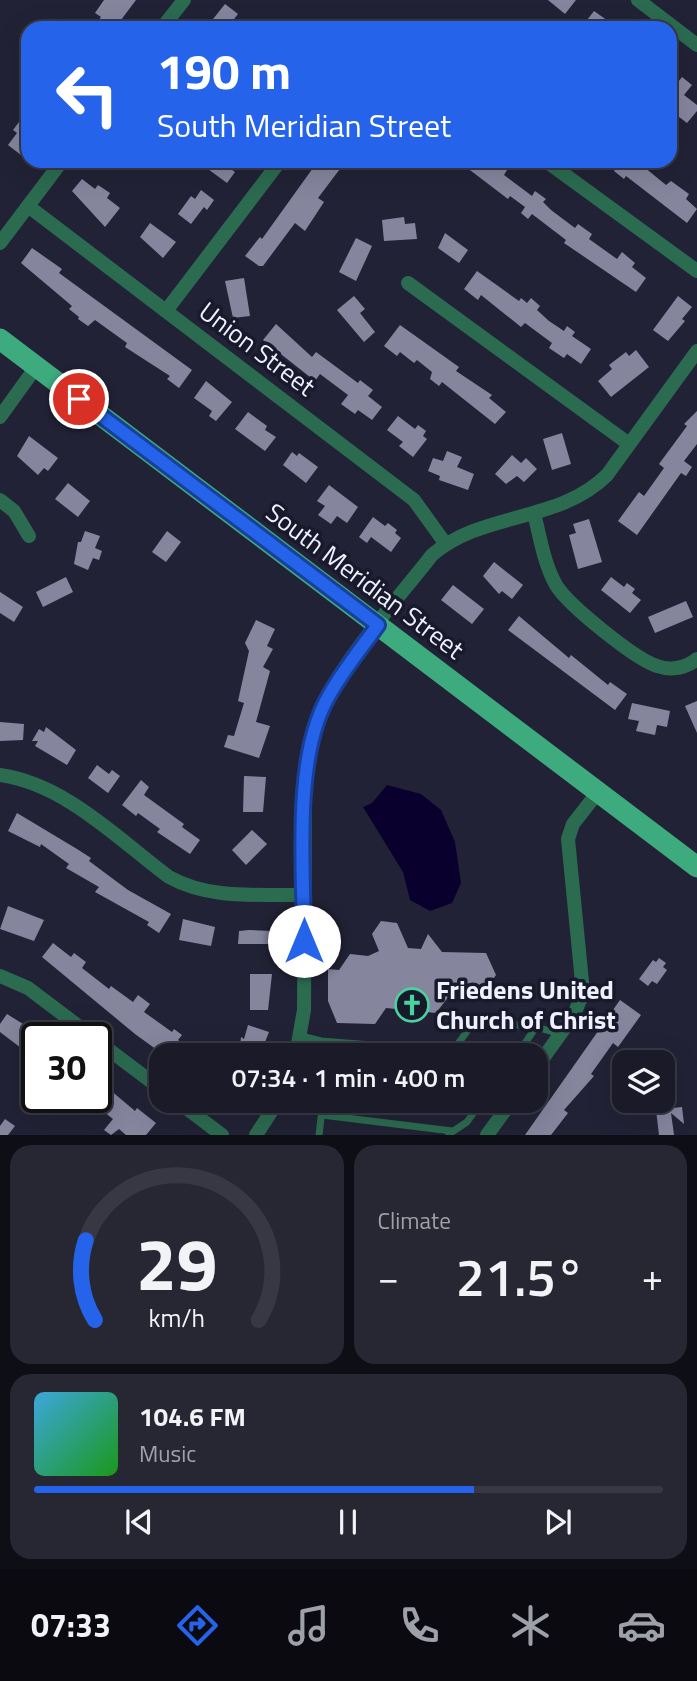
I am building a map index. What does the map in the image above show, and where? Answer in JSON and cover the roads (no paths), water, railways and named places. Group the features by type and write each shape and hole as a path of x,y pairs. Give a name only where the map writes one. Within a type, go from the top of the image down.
{"main road":[{"name":"South Meridian Street","path":"0,339 697,867"}],"street":[{"path":"168,21 184,0"},
{"path":"638,0 666,21"},
{"path":"677,30 697,45"},
{"path":"0,243 57,168"},
{"path":"166,311 275,168"},
{"path":"556,168 697,271"},
{"name":"Union Street","path":"28,206 414,500 445,543"},
{"path":"408,282 629,444"},
{"path":"299,1043 304,1010 305,785 309,751 325,703 378,625 432,555 445,543 475,529 568,503 592,490 697,351"},
{"path":"0,417 36,367"},
{"path":"0,500 14,511 29,536"},
{"path":"534,513 549,571 571,604 641,658 658,667 678,669 697,659"},
{"path":"0,775 23,778 54,791 169,877 189,888 212,893 304,895"},
{"path":"548,1051 574,1015 584,981 568,839 573,824 598,792"},
{"path":"0,976 28,988 73,1022"},
{"path":"112,1052 149,1080"},
{"path":"193,1113 222,1135"},
{"path":"256,1135 270,1113"},
{"path":"487,1135 503,1113"}],"lane":[{"path":"458,1043 474,1022 536,1027 560,1034"},
{"path":"525,1043 536,1027"},
{"path":"301,1035 321,1041 354,1043"},
{"path":"319,1135 321,1115 450,1133 467,1122 473,1113"}],"place":[{"name":"Friedens United Church of Christ","path":"412,1005"}]}
